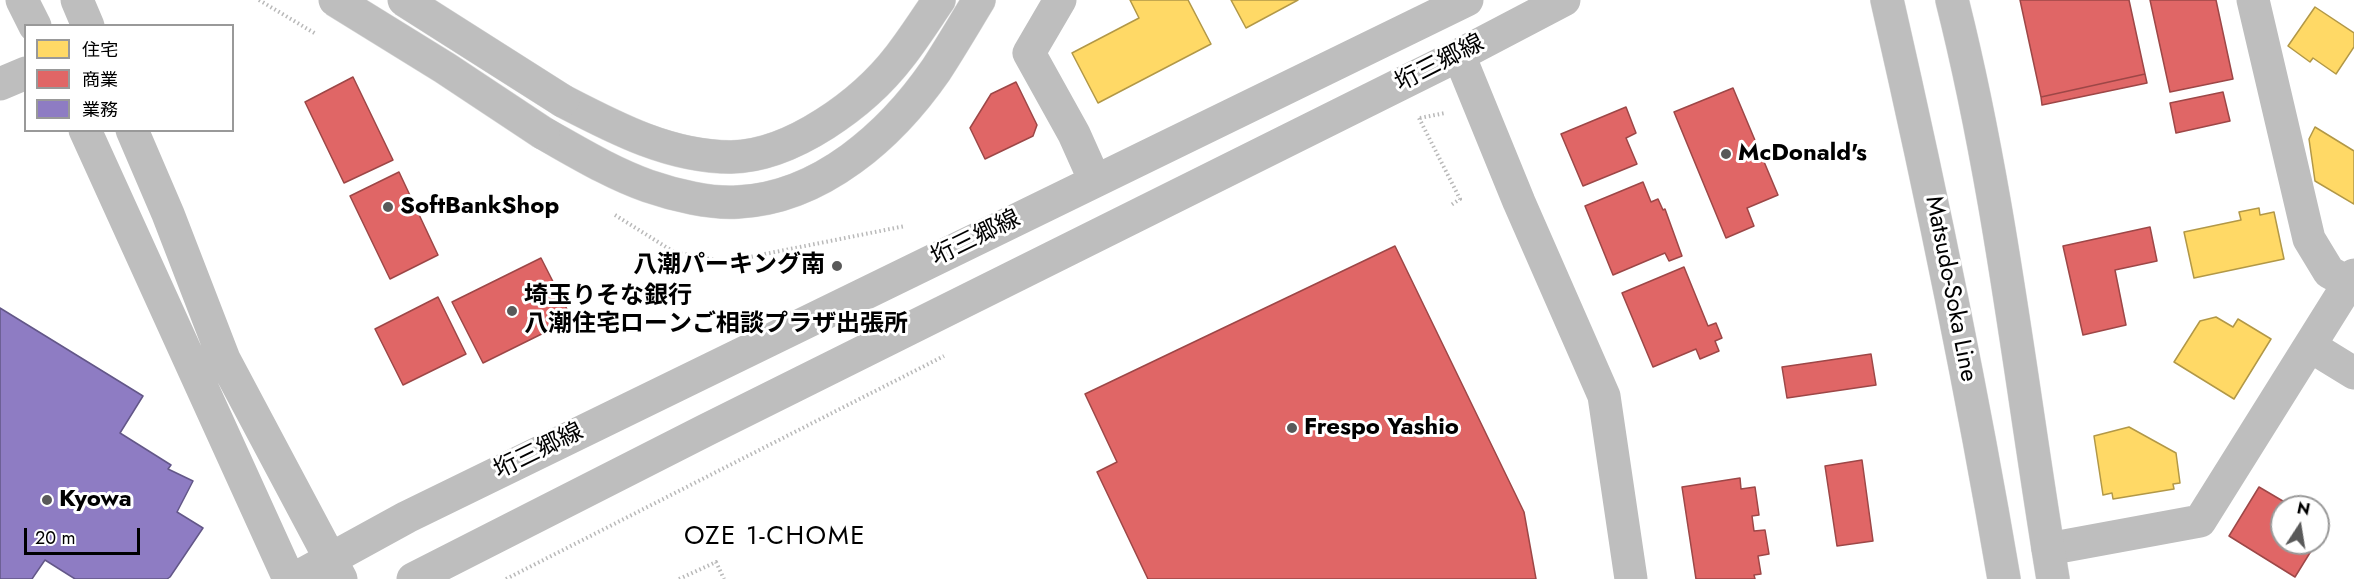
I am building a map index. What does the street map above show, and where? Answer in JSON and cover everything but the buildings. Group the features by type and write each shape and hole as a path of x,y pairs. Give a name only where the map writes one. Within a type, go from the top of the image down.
{"main road":[{"path":"22,0 34,24"},
{"path":"77,0 87,24"},
{"path":"335,0 445,68 543,133 605,168 649,186 688,197 737,202 777,196 814,181 854,158 880,136 935,71 979,0"},
{"path":"404,0 563,101 624,132 671,148 731,157 762,152 799,138 835,116 870,89 899,58 939,0"},
{"path":"1060,0 1029,53 1074,134 1095,181"},
{"name":"垳三郷線","path":"294,579 336,569 407,517 1467,0"},
{"name":"垳三郷線","path":"413,579 706,430 1459,55 1564,0"},
{"name":"Matsudo-Soka Line","path":"1887,0 1933,200 1975,412 2004,579"},
{"path":"1952,0 1968,64 2006,270 2051,564 2200,520 2351,279 2330,272 2309,239 2253,0"},
{"path":"1459,55 1519,202 1604,396 1631,579"},
{"path":"0,84 24,73"},
{"path":"86,132 289,579"},
{"path":"133,132 168,214 224,359 336,569"},
{"path":"2310,346 2354,373"}],"path":[{"path":"1409,123 1419,118 1446,113"},
{"path":"1419,118 1460,199 1451,205"},
{"path":"506,579 945,355"},
{"path":"679,579 716,562 724,579"}],"place":[{"name":"McDonald's","path":"1726,154"},
{"name":"SoftBankShop","path":"388,207"},
{"name":"八潮パーキング南","path":"837,266"},
{"name":"埼玉りそな銀行 八潮住宅ローンご相談プラザ出張所","path":"512,311"},
{"name":"Frespo Yashio","path":"1292,428"},
{"name":"Kyowa","path":"47,500"}],"district":[{"name":"OZE 1-CHOME","path":"775,538"}]}
